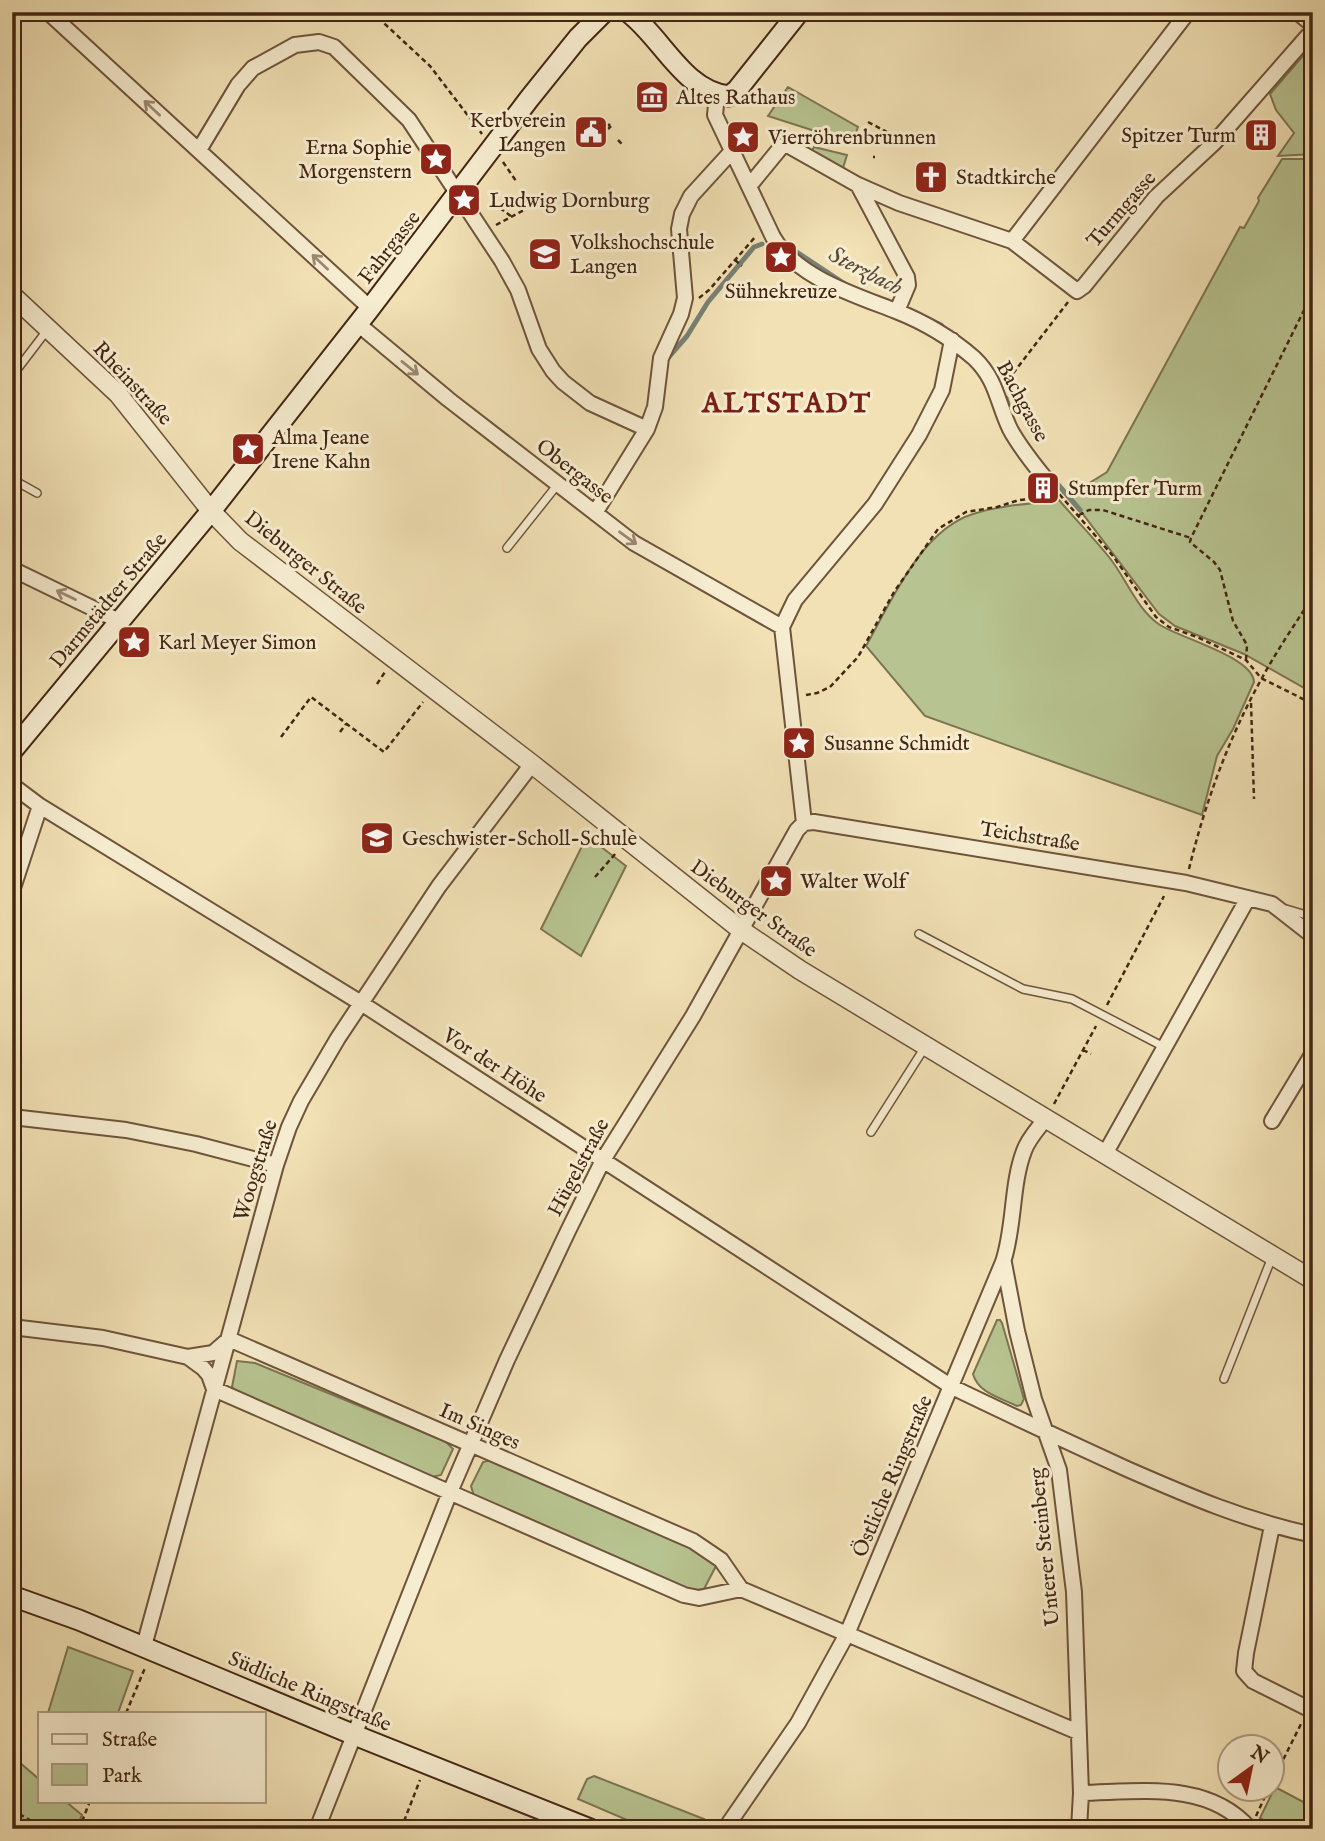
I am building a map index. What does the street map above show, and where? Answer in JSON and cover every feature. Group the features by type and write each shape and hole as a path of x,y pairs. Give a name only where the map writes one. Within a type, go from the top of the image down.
{"main road":[{"name":"Fahrgasse","path":"211,511 492,147 578,38 604,12"},
{"path":"628,12 682,69 714,93 729,96 799,12"},
{"name":"Darmstädter Straße","path":"12,751 211,511"},
{"name":"Südliche Ringstraße","path":"12,1596 53,1609 352,1734 590,1829"}],"street":[{"path":"48,12 370,308"},
{"path":"1012,241 1188,12"},
{"path":"1297,12 1313,28"},
{"name":"Turmgasse","path":"1077,291 1084,286 1156,197 1214,143 1313,28"},
{"path":"199,150 246,74 295,45 319,42 334,47 403,112 484,232 518,290 539,349 553,371 590,403 647,429"},
{"name":"Bachgasse","path":"714,93 715,115 777,243 795,262 848,293 899,306 952,340 984,369 996,387 1010,429 1048,481"},
{"path":"750,185 782,146 789,146 858,185 899,203 1012,241 1077,291"},
{"path":"595,513 647,429 654,407 661,358 681,314 685,298 679,229 682,214 691,196 733,150"},
{"path":"858,185 906,277 908,285 899,306"},
{"name":"Rheinstraße","path":"12,295 118,394 211,511"},
{"name":"Obergasse","path":"358,324 448,399 595,513 660,559 782,627"},
{"path":"804,823 782,627 795,600 875,504 919,435 942,390 952,340"},
{"name":"Dieburger Straße","path":"211,511 256,556 532,764 741,930 800,971 926,1046 1049,1112 1105,1154 1313,1280"},
{"path":"12,569 119,621"},
{"name":"Woogstraße","path":"144,1646 276,1165 289,1127 305,1094 361,1003 439,886 532,764"},
{"name":"Vor der Höhe","path":"12,785 40,806 361,1003 952,1387 1191,1497 1272,1527 1313,1535"},
{"path":"12,891 40,806"},
{"name":"Teichstraße","path":"804,823 814,822 1179,882 1272,904 1313,936"},
{"name":"Hügelstraße","path":"317,1829 352,1734 470,1444 603,1160 693,1016 796,830 804,823"},
{"path":"1105,1154 1248,898"},
{"path":"1272,1121 1313,1053"},
{"name":"Östliche Ringstraße","path":"725,1829 792,1733 847,1634 1003,1262 1010,1237 1020,1163 1028,1143 1049,1112"},
{"path":"12,1117 126,1130 196,1144 276,1165"},
{"name":"Unterer Steinberg","path":"1003,1262 1034,1399 1059,1470 1072,1573 1081,1793 1079,1829"},
{"path":"12,1327 103,1338 188,1357 213,1353 229,1339"},
{"name":"Im Singes","path":"229,1339 708,1549 730,1571 741,1589"},
{"path":"188,1357 209,1375 214,1389 684,1595 699,1598 741,1589 1077,1732"},
{"path":"1272,1527 1244,1671 1253,1681 1310,1710"},
{"path":"1081,1793 1182,1792 1200,1796 1234,1814 1250,1828"}],"lane":[{"path":"12,370 19,367 48,328"},
{"path":"12,479 37,493"},
{"path":"507,548 558,484"},
{"path":"1272,904 1313,917"},
{"path":"919,934 1023,989 1072,999 1164,1047"},
{"path":"871,1132 926,1046"},
{"path":"1224,1379 1273,1256"}],"path":[{"path":"372,12 430,66 516,181"},
{"path":"868,122 887,131"},
{"path":"618,141 623,145"},
{"path":"500,208 512,217"},
{"path":"484,232 526,209"},
{"path":"709,290 767,223"},
{"path":"547,248 554,243"},
{"path":"735,260 742,266"},
{"path":"996,387 1010,378 1077,291"},
{"path":"1246,660 1247,645 1233,621 1220,570 1190,542 1313,292"},
{"path":"1048,481 1113,556 1156,617 1169,627 1246,660 1261,678 1313,704"},
{"path":"789,698 817,693 830,687 858,657 894,592 938,529 966,512 1019,500 1061,496"},
{"path":"1079,515 1089,510 1103,510 1191,538"},
{"path":"1049,1112 1140,942 1179,882 1217,777 1261,678 1313,596"},
{"path":"281,737 311,697 384,752 433,689"},
{"path":"1251,700 1254,799"},
{"path":"340,732 346,724"},
{"path":"595,877 611,860"},
{"path":"1140,942 1146,945"},
{"path":"1125,972 1129,974"},
{"path":"1083,1049 1091,1054"},
{"path":"126,1712 148,1661 144,1646"},
{"path":"1286,1755 1310,1710"},
{"path":"401,1829 426,1764"},
{"path":"79,1829 90,1802"},
{"path":"1250,1828 1262,1802"},
{"path":"12,1810 46,1829"}],"green space":[{"path":"1313,44 1313,154 1278,156 1294,133 1276,110 1270,94"},
{"path":"788,87 858,127 852,143 768,116"},
{"path":"814,147 847,155 843,168 812,151"},
{"path":"1282,159 1313,159 1313,693 1244,654 1175,626 1159,614 1067,497 1107,472 1240,227 1244,228 1259,201 1258,198"},
{"path":"1059,500 1109,557 1152,619 1170,630 1229,656 1250,673 1254,682 1233,729 1217,756 1202,815 925,716 866,646 909,569 938,535 954,522 994,509"},
{"path":"587,836 626,866 581,956 541,929"},
{"path":"997,1320 1002,1323 1024,1399 1021,1405 1017,1406 985,1390 973,1374"},
{"path":"237,1361 255,1363 445,1441 453,1449 441,1475 432,1477 239,1394 232,1387"},
{"path":"491,1460 710,1555 716,1566 704,1589 691,1591 474,1496 471,1486 483,1462"},
{"path":"68,1647 133,1671 118,1712 48,1712"},
{"path":"12,1756 38,1778 38,1802 66,1802 82,1815 76,1829 12,1829"},
{"path":"594,1776 704,1819 698,1829 648,1829 578,1799 587,1779"},
{"path":"1286,1793 1313,1807 1313,1829 1262,1829 1265,1821 1260,1818 1268,1802 1286,1802"}],"waterway":[{"name":"Sterzbach","path":"667,359 687,336 708,302 754,247 762,244"},
{"name":"Sterzbach","path":"786,245 848,286"},
{"name":"Sterzbach","path":"928,319 941,325"},
{"name":"Sterzbach","path":"1006,398 1010,411"},
{"name":"Sterzbach","path":"1048,473 1080,510"}],"place":[{"name":"Altes Rathaus","path":"652,97"},
{"name":"Kerbverein Langen","path":"591,132"},
{"name":"Spitzer Turm","path":"1261,135"},
{"name":"Vierröhrenbrunnen","path":"743,137"},
{"name":"Erna Sophie Morgenstern","path":"436,159"},
{"name":"Stadtkirche","path":"931,177"},
{"name":"Ludwig Dornburg","path":"464,200"},
{"name":"Volkshochschule Langen","path":"545,254"},
{"name":"Sühnekreuze","path":"781,257"},
{"name":"Alma Jeane Irene Kahn","path":"248,449"},
{"name":"Stumpfer Turm","path":"1043,488"},
{"name":"Karl Meyer Simon","path":"134,642"},
{"name":"Susanne Schmidt","path":"799,743"},
{"name":"Geschwister-Scholl-Schule","path":"377,838"},
{"name":"Walter Wolf","path":"776,881"}],"district":[{"name":"ALTSTADT","path":"787,402"}]}
